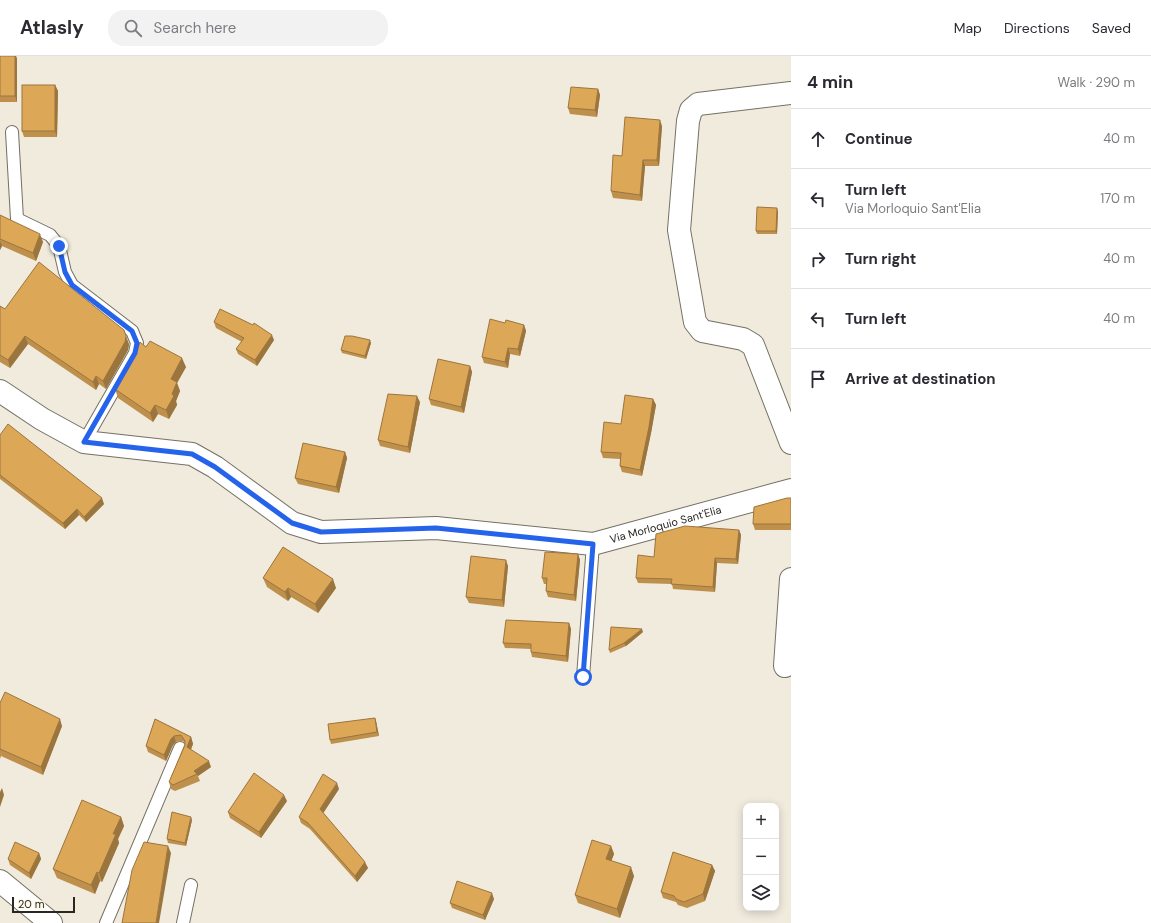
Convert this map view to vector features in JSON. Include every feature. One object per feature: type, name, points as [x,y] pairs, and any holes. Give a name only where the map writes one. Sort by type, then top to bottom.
[{"type":"street","points":[[791,93],[698,104],[691,110],[688,121],[679,230],[695,322],[702,331],[743,338],[753,345],[791,443]]},
{"type":"street","name":"Via Morloquio Sant'Elia","points":[[0,391],[42,419],[84,442],[192,454],[215,467],[292,523],[321,532],[436,528],[593,544],[791,490]]},
{"type":"street","points":[[785,666],[791,579]]},
{"type":"street","points":[[0,881],[51,923]]},
{"type":"lane","points":[[12,132],[17,219],[50,235],[59,246],[65,272],[72,285],[132,331],[137,343],[135,353],[84,442]]},
{"type":"lane","points":[[583,677],[593,544]]},
{"type":"lane","points":[[106,923],[180,748]]},
{"type":"lane","points":[[183,923],[191,885]]},
{"type":"building","points":[[0,56],[15,56],[15,96],[0,96]]},
{"type":"building","points":[[22,85],[55,85],[55,131],[22,131]]},
{"type":"building","points":[[571,87],[598,89],[595,110],[568,108]]},
{"type":"building","points":[[625,117],[660,120],[657,160],[643,160],[640,195],[611,191],[613,155],[622,156]]},
{"type":"building","points":[[757,207],[777,208],[776,231],[756,231]]},
{"type":"building","points":[[0,215],[40,234],[33,253],[0,239]]},
{"type":"building","points":[[39,262],[124,330],[126,336],[125,342],[103,381],[96,376],[93,382],[25,336],[8,360],[0,355],[0,306],[5,309]]},
{"type":"building","points":[[220,309],[253,325],[254,323],[272,335],[255,360],[236,349],[244,338],[214,322]]},
{"type":"building","points":[[490,319],[505,323],[506,320],[524,325],[518,349],[508,348],[505,362],[482,357]]},
{"type":"building","points":[[345,336],[370,340],[365,356],[341,350]]},
{"type":"building","points":[[150,341],[182,358],[171,379],[177,382],[172,394],[174,396],[166,410],[155,405],[150,413],[115,389],[140,342],[146,347]]},
{"type":"building","points":[[438,359],[470,366],[461,407],[429,399]]},
{"type":"building","points":[[388,394],[417,396],[408,447],[378,440]]},
{"type":"building","points":[[625,395],[653,399],[640,470],[620,466],[621,453],[601,452],[604,422],[621,424]]},
{"type":"building","points":[[8,424],[102,498],[84,517],[77,509],[63,523],[0,475],[0,435]]},
{"type":"building","points":[[303,443],[345,452],[336,487],[295,478]]},
{"type":"building","points":[[791,498],[791,524],[753,524],[754,507]]},
{"type":"building","points":[[685,526],[739,530],[736,559],[715,558],[713,587],[671,584],[672,579],[636,578],[638,555],[654,557],[656,534]]},
{"type":"building","points":[[283,547],[333,579],[315,604],[288,588],[285,592],[263,578]]},
{"type":"building","points":[[545,552],[578,554],[574,595],[546,591],[547,578],[542,578]]},
{"type":"building","points":[[471,556],[506,560],[502,600],[466,597]]},
{"type":"building","points":[[506,620],[569,623],[566,656],[531,652],[531,644],[503,643]]},
{"type":"building","points":[[611,627],[642,629],[624,643],[609,650]]},
{"type":"building","points":[[5,692],[60,719],[41,767],[0,749],[0,703]]},
{"type":"building","points":[[375,718],[377,732],[330,740],[328,724]]},
{"type":"building","points":[[155,719],[191,737],[187,747],[209,761],[194,771],[197,774],[173,785],[169,782],[185,745],[185,741],[181,735],[174,736],[171,739],[164,755],[146,746]]},
{"type":"building","points":[[254,773],[284,795],[259,832],[228,812]]},
{"type":"building","points":[[323,774],[337,783],[320,809],[365,862],[355,876],[308,823],[299,817]]},
{"type":"building","points":[[82,800],[121,817],[113,834],[116,834],[99,873],[97,872],[91,885],[53,869]]},
{"type":"building","points":[[172,812],[191,817],[185,843],[167,839]]},
{"type":"building","points":[[592,840],[611,846],[606,859],[631,867],[617,909],[575,895]]},
{"type":"building","points":[[15,842],[39,853],[29,873],[8,859]]},
{"type":"building","points":[[144,842],[168,846],[156,923],[122,923],[132,870]]},
{"type":"building","points":[[673,852],[712,865],[703,894],[684,902],[676,899],[674,896],[661,892]]},
{"type":"building","points":[[457,881],[492,893],[483,915],[450,903]]},
{"type":"route","points":[[59,246],[65,272],[72,285],[132,331],[137,343],[135,353],[84,442],[192,454],[215,467],[292,523],[321,532],[436,528],[593,544],[583,677]]}]
